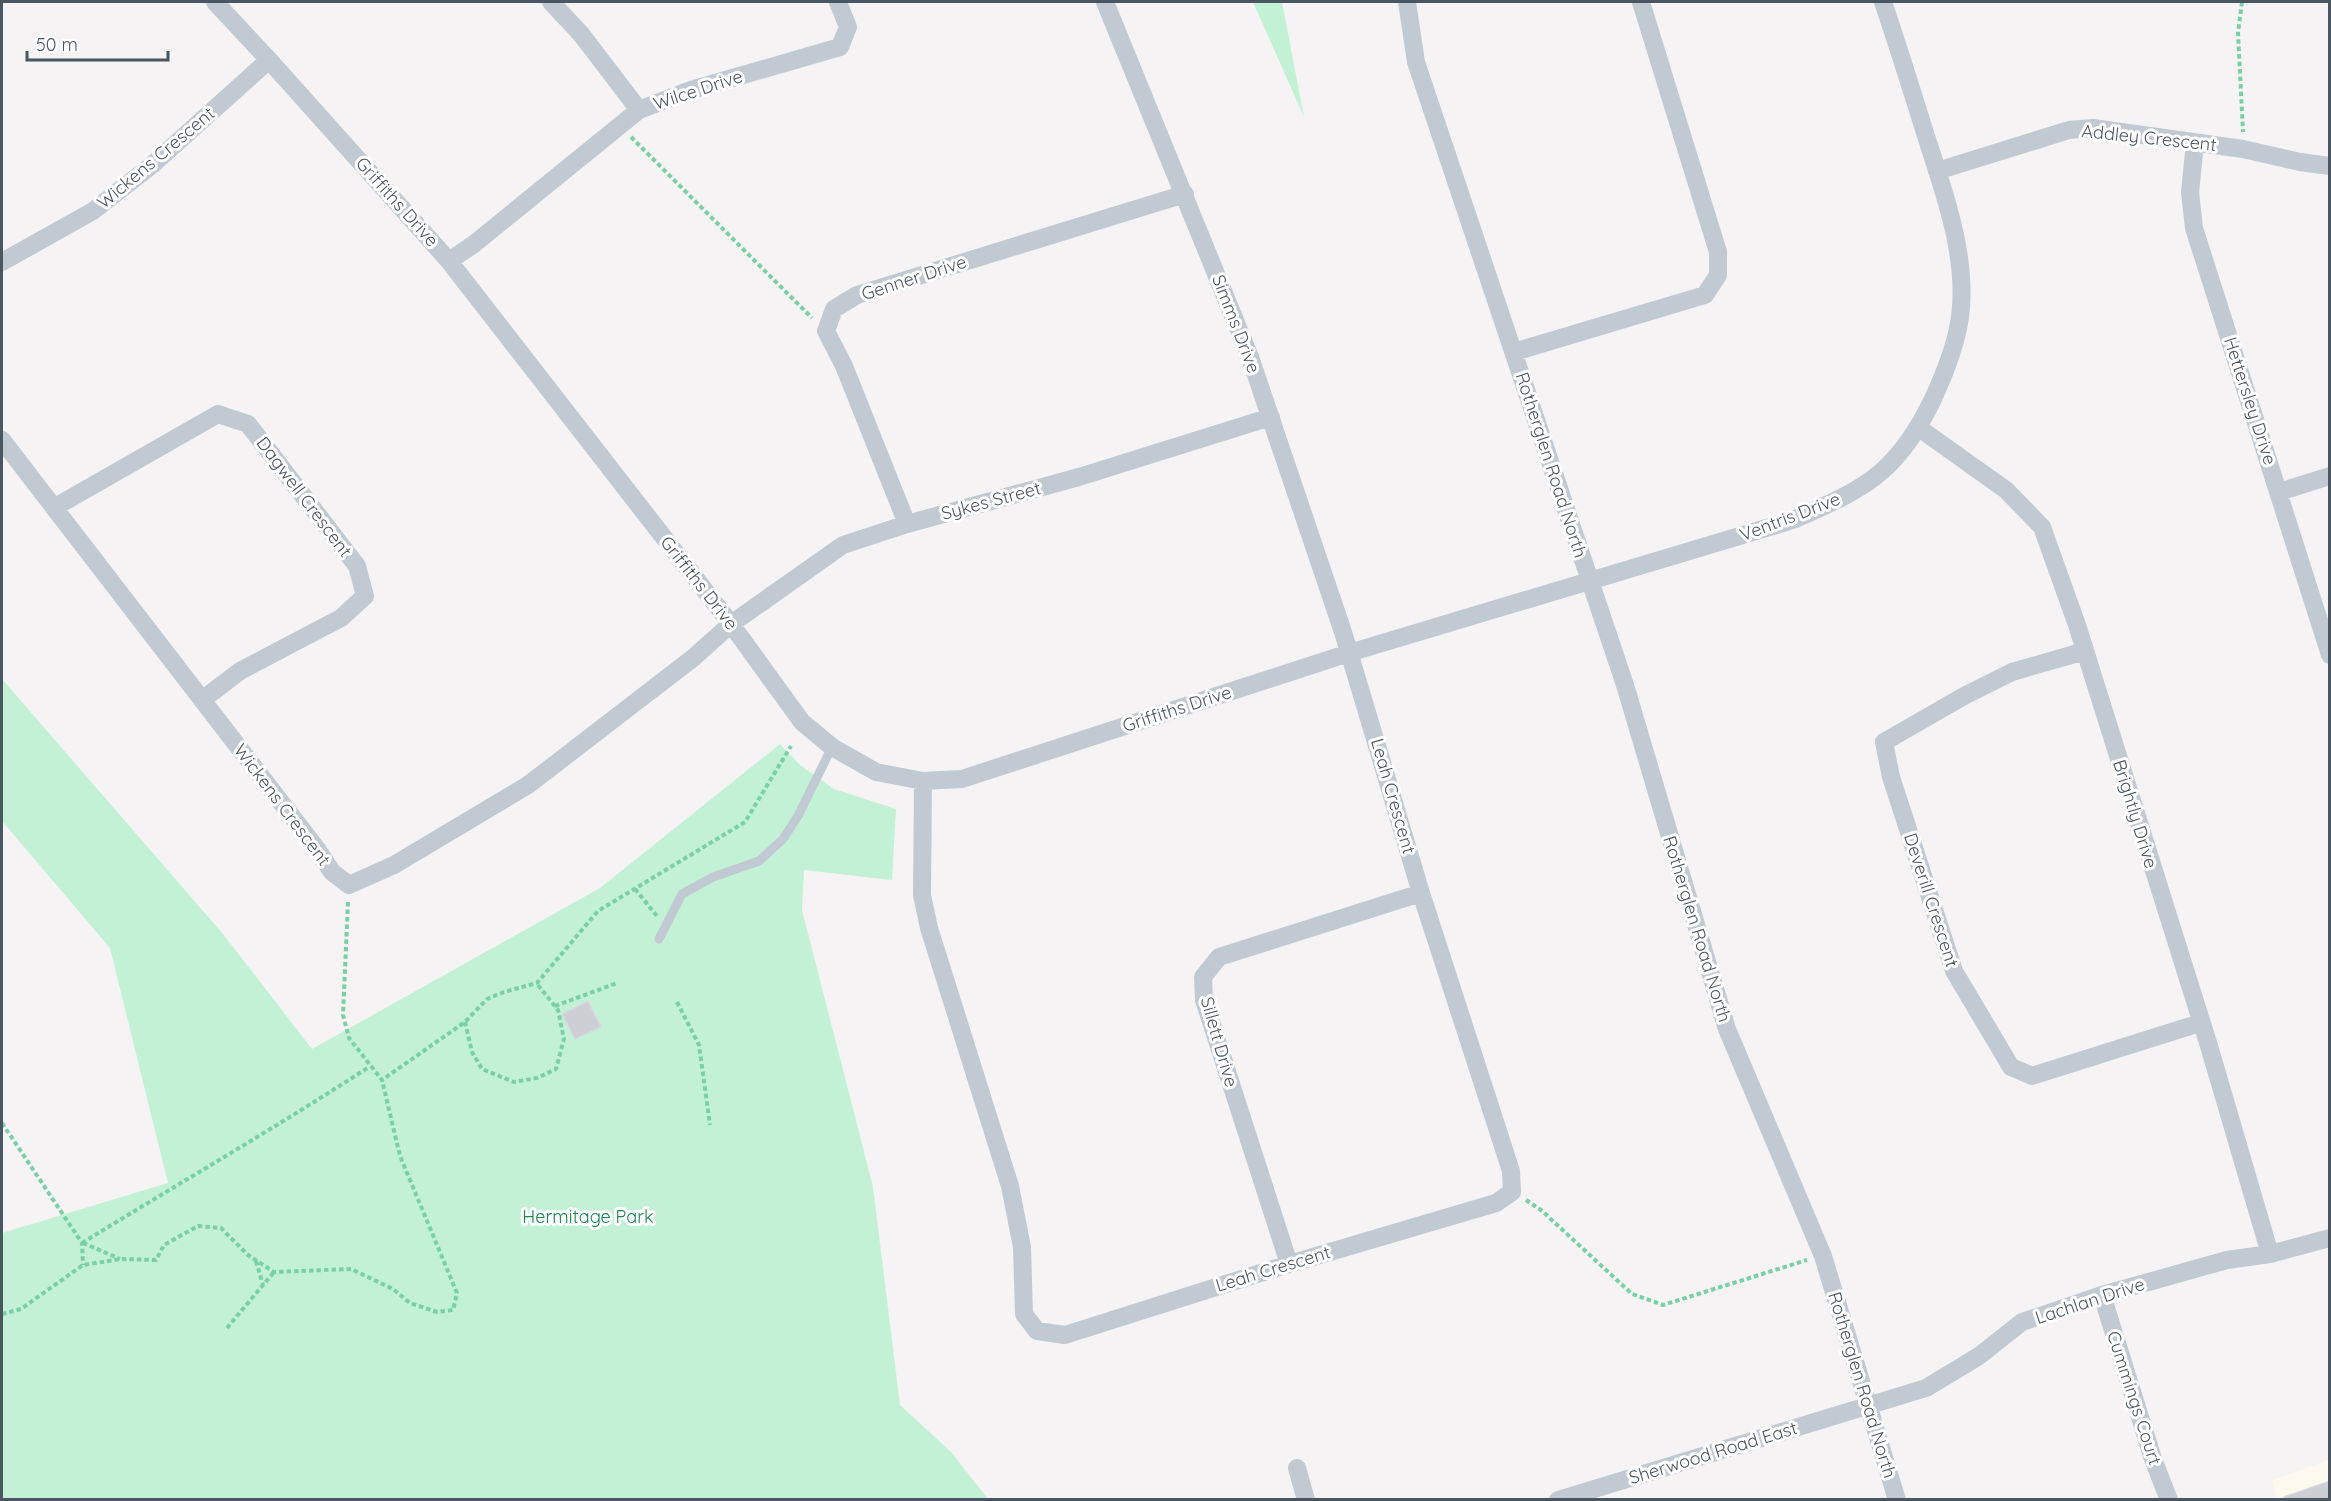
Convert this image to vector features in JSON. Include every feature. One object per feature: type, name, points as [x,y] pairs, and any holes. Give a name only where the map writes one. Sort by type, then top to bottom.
[{"type":"street","name":"Griffiths Drive","points":[[214,2],[449,261],[731,624],[802,722],[832,747],[876,772],[923,781],[962,778],[1349,653]]},
{"type":"street","points":[[551,2],[580,34],[639,110]]},
{"type":"street","name":"Wilce Drive","points":[[449,261],[474,244],[639,110],[691,90],[840,47],[848,27],[838,2]]},
{"type":"street","name":"Simms Drive","points":[[1105,2],[1250,357],[1349,653]]},
{"type":"street","name":"Rotherglen Road North","points":[[1407,2],[1416,62],[1625,685],[1727,1029],[1823,1256],[1897,1500]]},
{"type":"street","name":"Rotherglen Road North","points":[[1514,352],[1705,295],[1718,275],[1718,252],[1641,2]]},
{"type":"street","name":"Ventris Drive","points":[[1349,653],[1793,519],[1843,498],[1881,472],[1919,428],[1952,352],[1960,316],[1960,267],[1937,171],[1884,2]]},
{"type":"street","name":"Wickens Crescent","points":[[2,262],[93,211],[153,165],[269,60]]},
{"type":"street","name":"Addley Crescent","points":[[1937,171],[2069,130],[2093,128],[2243,149],[2300,162],[2330,166]]},
{"type":"street","name":"Hettersley Drive","points":[[2195,143],[2190,192],[2194,228],[2330,655]]},
{"type":"street","name":"Genner Drive","points":[[826,331],[834,309],[857,295],[1185,194]]},
{"type":"street","points":[[826,331],[844,366],[907,524]]},
{"type":"street","name":"Dagwell Crescent","points":[[55,507],[218,414],[248,424],[357,566],[365,596],[342,618],[240,671],[202,700]]},
{"type":"street","name":"Sykes Street","points":[[731,624],[843,545],[907,524],[1079,477],[1271,417]]},
{"type":"street","name":"Brightly Drive","points":[[1919,428],[2006,490],[2042,527],[2085,651],[2270,1254]]},
{"type":"street","name":"Wickens Crescent","points":[[2,440],[317,849],[332,872],[349,885]]},
{"type":"street","points":[[2279,492],[2330,476]]},
{"type":"street","points":[[349,885],[394,865],[528,785],[693,658],[731,624]]},
{"type":"street","name":"Deverill Crescent","points":[[2085,651],[2012,672],[1964,696],[1884,742],[1891,777],[1954,971],[2011,1067],[2032,1076],[2200,1023]]},
{"type":"street","name":"Leah Crescent","points":[[923,781],[922,895],[929,928],[1010,1186],[1022,1246],[1024,1314],[1037,1331],[1065,1335],[1289,1264],[1496,1203],[1512,1192],[1511,1171],[1421,893],[1349,653]]},
{"type":"street","name":"Sillett Drive","points":[[1289,1264],[1204,1000],[1203,977],[1219,957],[1421,893]]},
{"type":"street","name":"Lachlan Drive","points":[[1868,1406],[1926,1388],[1979,1356],[2022,1322],[2102,1295],[2227,1260],[2270,1254],[2330,1238]]},
{"type":"street","name":"Cummings Court","points":[[2102,1295],[2153,1459],[2169,1500]]},
{"type":"street","name":"Sherwood Road East","points":[[1558,1500],[1868,1406]]},
{"type":"street","points":[[1296,1468],[1306,1500]]},
{"type":"lane","points":[[659,939],[682,894],[713,877],[759,861],[783,839],[798,816],[832,747]]},
{"type":"path","points":[[2242,2],[2238,33],[2243,149]]},
{"type":"path","points":[[621,126],[826,331]]},
{"type":"path","points":[[381,1080],[465,1022],[487,999],[537,983],[598,911],[745,822],[791,746]]},
{"type":"path","points":[[2,1314],[21,1309],[83,1265],[121,1259],[156,1260],[164,1245],[198,1226],[221,1228],[248,1255],[274,1272],[351,1269],[393,1289],[410,1303],[437,1312],[453,1310],[457,1293],[400,1156],[381,1080],[349,1038],[343,1015],[349,885]]},
{"type":"path","points":[[635,889],[666,925]]},
{"type":"path","points":[[555,1006],[617,982]]},
{"type":"path","points":[[465,1022],[472,1052],[482,1069],[514,1082],[537,1078],[555,1069],[564,1039],[558,1010],[537,983]]},
{"type":"path","points":[[677,1002],[699,1045],[710,1125]]},
{"type":"path","points":[[82,1243],[210,1164],[292,1117],[369,1067]]},
{"type":"path","points":[[2,1123],[82,1243],[83,1265]]},
{"type":"path","points":[[1512,1192],[1541,1210],[1632,1294],[1663,1305],[1823,1256]]},
{"type":"path","points":[[82,1243],[121,1259]]},
{"type":"path","points":[[255,1260],[263,1286]]},
{"type":"path","points":[[227,1328],[274,1272]]},
{"type":"shaded area","points":[[2329,1460],[2329,1499],[2276,1499],[2272,1480]]},
{"type":"green space","points":[[1253,2],[1282,2],[1304,117]]},
{"type":"green space","name":"Hermitage Park","points":[[2,679],[223,934],[312,1049],[600,888],[780,744],[800,765],[834,789],[896,809],[892,880],[804,870],[802,910],[873,1187],[900,1405],[951,1452],[988,1499],[2,1499],[2,1233],[168,1183],[110,948],[2,821]]},
{"type":"building","points":[[588,1001],[601,1027],[575,1039],[562,1014]]},
{"type":"building","points":[[2330,1481],[2330,1500],[2284,1500],[2284,1497]]}]
